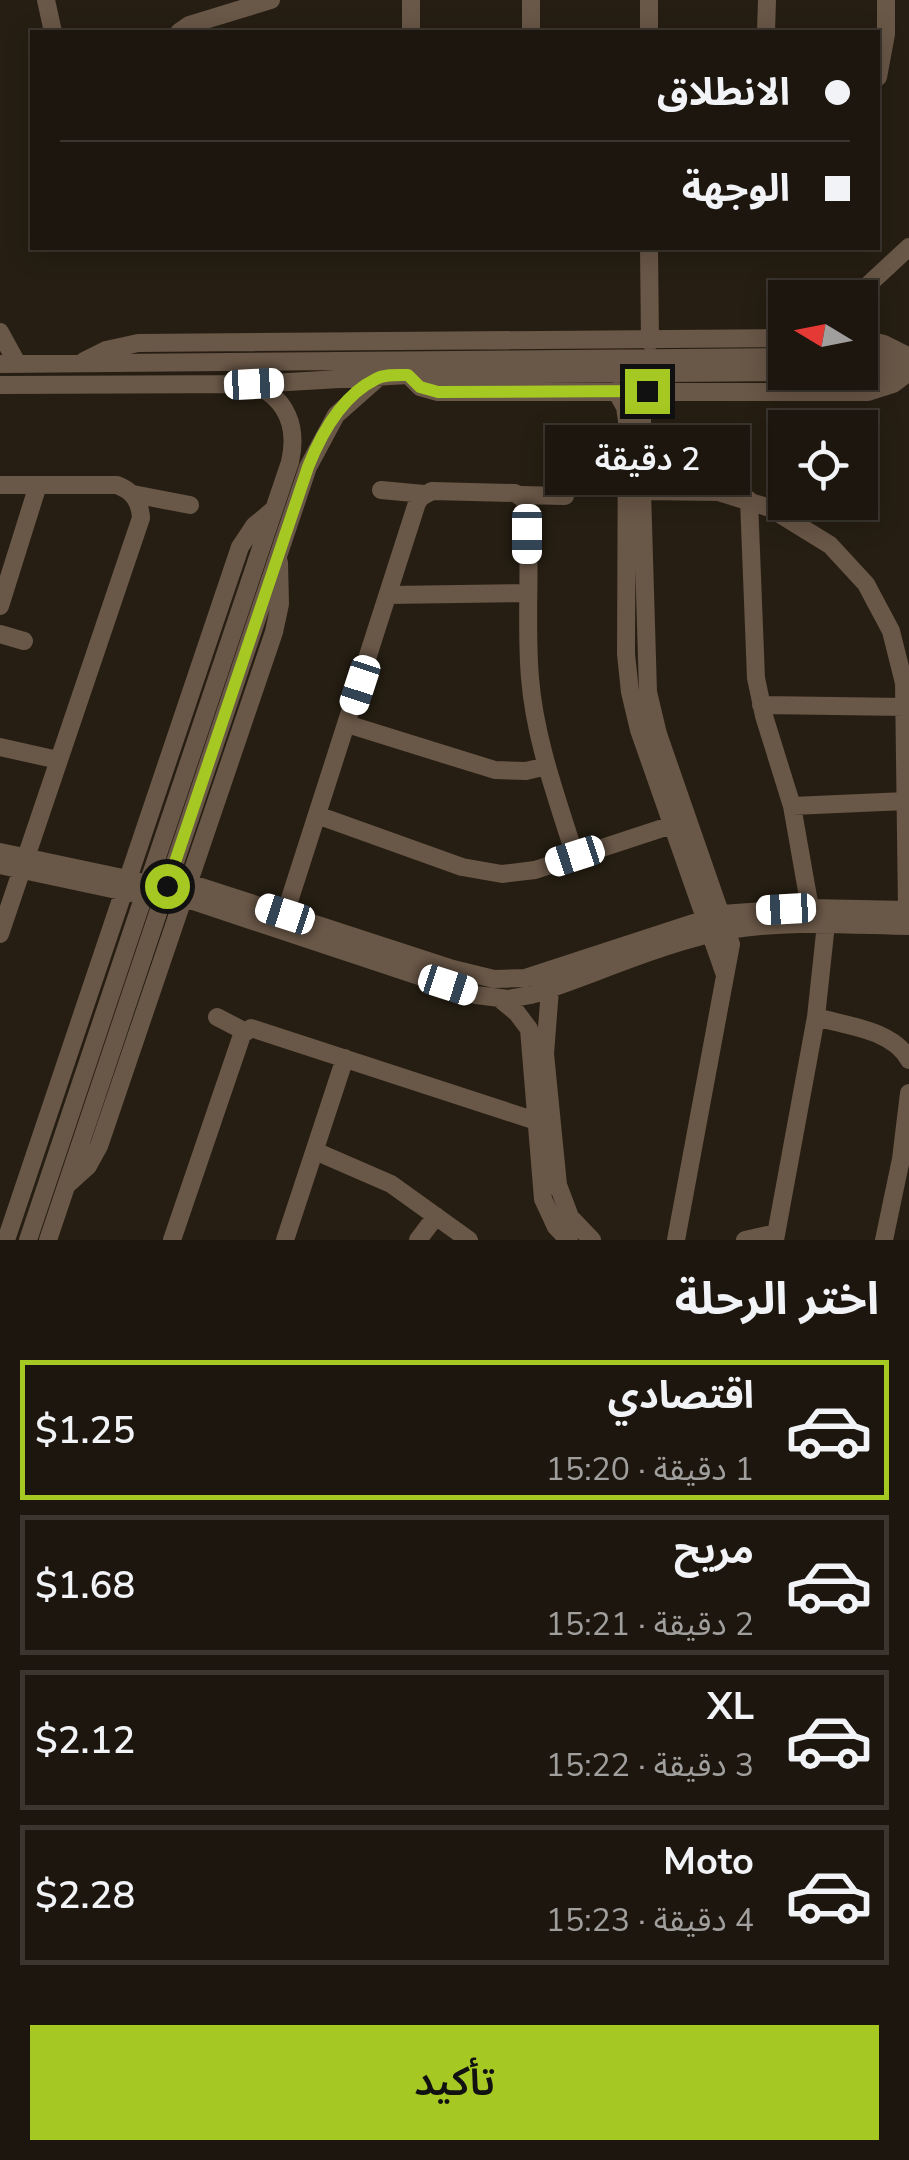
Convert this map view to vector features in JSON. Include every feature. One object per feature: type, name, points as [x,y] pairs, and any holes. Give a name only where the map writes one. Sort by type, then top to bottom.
[{"type":"street","points":[[46,0],[53,30]]},
{"type":"street","points":[[181,30],[271,0]]},
{"type":"street","points":[[411,0],[411,30]]},
{"type":"street","points":[[531,0],[531,30]]},
{"type":"street","points":[[649,0],[649,30]]},
{"type":"street","points":[[766,30],[767,0]]},
{"type":"street","points":[[880,66],[886,34],[886,0]]},
{"type":"street","points":[[873,280],[909,247]]},
{"type":"street","points":[[650,250],[650,342]]},
{"type":"street","points":[[0,332],[9,364],[768,357]]},
{"type":"street","points":[[80,364],[106,350],[138,343],[768,339]]},
{"type":"street","points":[[878,342],[909,363]]},
{"type":"street","points":[[878,359],[909,363]]},
{"type":"street","points":[[878,367],[909,363]]},
{"type":"street","points":[[408,375],[420,387],[438,392],[868,392],[893,384],[909,363]]},
{"type":"street","points":[[0,385],[254,384],[408,375],[768,372]]},
{"type":"street","points":[[48,1240],[308,467],[324,432],[348,401],[379,377]]},
{"type":"street","points":[[6,1240],[290,462],[294,436],[287,412],[280,402],[254,384]]},
{"type":"street","points":[[647,391],[642,419],[642,491],[645,662],[650,706],[717,924],[726,980],[676,1240]]},
{"type":"street","points":[[616,392],[628,421],[626,654],[630,692],[639,730],[717,924]]},
{"type":"street","points":[[0,485],[117,485],[132,494],[190,505]]},
{"type":"street","points":[[0,606],[38,485]]},
{"type":"street","points":[[380,490],[565,496]]},
{"type":"street","points":[[642,491],[718,492],[790,517],[820,537],[866,584],[895,643],[905,707],[908,915]]},
{"type":"street","points":[[0,934],[141,518],[132,494]]},
{"type":"street","points":[[285,914],[416,507],[424,494]]},
{"type":"street","points":[[522,496],[526,505],[534,711],[575,856]]},
{"type":"street","points":[[749,500],[752,640],[761,705],[792,806],[810,908]]},
{"type":"street","points":[[67,1184],[88,1166],[99,1146],[278,618],[279,551]]},
{"type":"street","points":[[389,595],[527,594]]},
{"type":"street","points":[[0,634],[24,641]]},
{"type":"street","points":[[761,705],[905,707]]},
{"type":"street","points":[[347,724],[495,770],[526,771],[547,766]]},
{"type":"street","points":[[0,748],[58,760]]},
{"type":"street","points":[[792,806],[906,801]]},
{"type":"street","points":[[317,815],[474,870],[511,874],[675,824]]},
{"type":"street","points":[[0,852],[24,863],[136,888]]},
{"type":"street","points":[[0,864],[24,863]]},
{"type":"street","points":[[28,1240],[136,888]]},
{"type":"street","points":[[186,890],[285,914],[467,973],[508,980],[542,974],[717,924],[810,908],[908,915]]},
{"type":"street","points":[[186,890],[476,994],[498,998],[520,998],[550,988],[717,924],[826,924],[908,915]]},
{"type":"street","points":[[745,1240],[776,1237],[816,1017],[826,924]]},
{"type":"street","points":[[550,988],[544,1037],[558,1185],[570,1217],[592,1240]]},
{"type":"street","points":[[498,998],[518,1013],[528,1029],[543,1199],[561,1237]]},
{"type":"street","points":[[217,1017],[244,1031],[259,1028],[536,1121]]},
{"type":"street","points":[[816,1017],[883,1036],[897,1043],[909,1060]]},
{"type":"street","points":[[172,1240],[244,1031]]},
{"type":"street","points":[[883,1036],[909,1036]]},
{"type":"street","points":[[285,1240],[345,1058]]},
{"type":"street","points":[[884,1240],[901,1159],[909,1093]]},
{"type":"street","points":[[315,1150],[391,1184],[469,1240]]},
{"type":"street","points":[[418,1240],[436,1216]]},
{"type":"route","points":[[167,886],[308,467],[324,432],[348,401],[379,377],[408,375],[420,387],[438,392],[647,391]]}]
